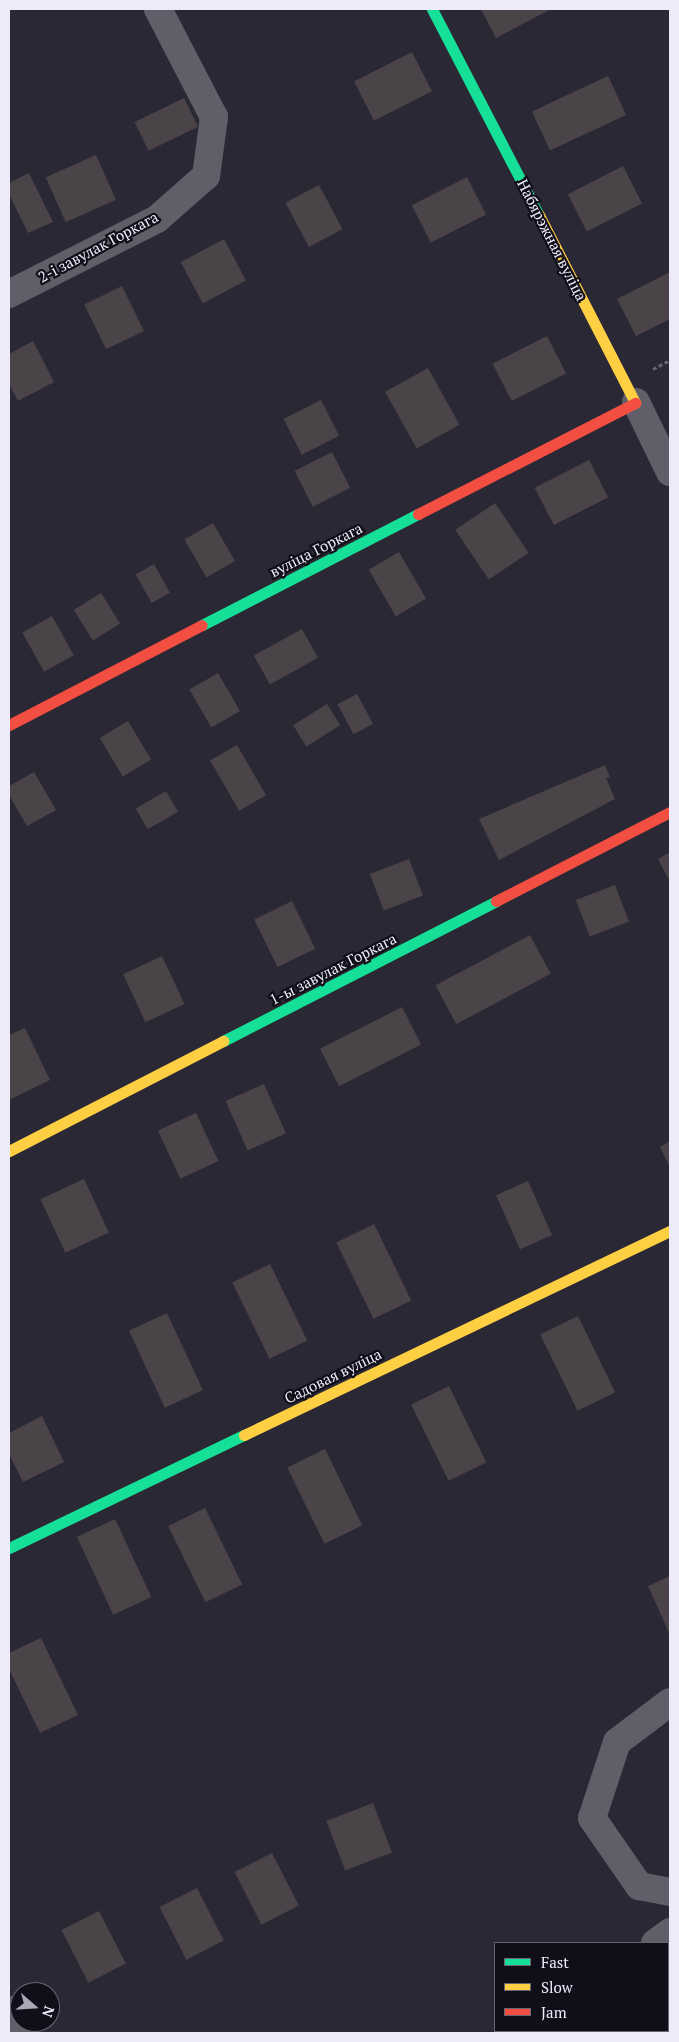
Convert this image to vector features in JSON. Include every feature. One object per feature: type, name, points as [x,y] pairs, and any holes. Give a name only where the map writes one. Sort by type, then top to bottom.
[{"type":"street","name":"2-і завулак Горкага","points":[[9,294],[156,219],[206,176],[214,117],[158,9]]},
{"type":"street","name":"Набярэжная вуліца","points":[[432,9],[636,402],[670,472]]},
{"type":"street","name":"вуліца Горкага","points":[[9,725],[636,402]]},
{"type":"street","name":"1-ы завулак Горкага","points":[[9,1151],[670,812]]},
{"type":"street","name":"Садовая вуліца","points":[[9,1548],[670,1231]]},
{"type":"street","points":[[670,1702],[617,1742],[592,1818],[639,1886],[670,1892]]},
{"type":"street","points":[[656,1942],[670,1932]]},
{"type":"street","points":[[9,2010],[25,2033]]},
{"type":"building","points":[[481,9],[551,9],[496,38]]},
{"type":"building","points":[[412,52],[432,91],[374,121],[354,82]]},
{"type":"building","points":[[608,76],[626,115],[550,150],[532,111]]},
{"type":"building","points":[[184,98],[198,127],[149,151],[135,122]]},
{"type":"building","points":[[96,155],[116,200],[66,222],[46,177]]},
{"type":"building","points":[[623,166],[642,203],[587,232],[568,194]]},
{"type":"building","points":[[29,173],[53,222],[28,233],[9,194],[9,183]]},
{"type":"building","points":[[467,177],[486,214],[431,243],[412,205]]},
{"type":"building","points":[[319,185],[342,229],[309,247],[285,203]]},
{"type":"building","points":[[224,239],[246,280],[203,304],[181,262]]},
{"type":"building","points":[[670,272],[670,319],[636,336],[617,299]]},
{"type":"building","points":[[122,286],[144,331],[106,349],[84,304]]},
{"type":"building","points":[[547,336],[566,373],[512,401],[493,364]]},
{"type":"building","points":[[33,341],[54,382],[18,401],[9,384],[9,354]]},
{"type":"building","points":[[428,368],[460,425],[417,449],[385,392]]},
{"type":"building","points":[[321,400],[339,436],[302,455],[284,419]]},
{"type":"building","points":[[332,452],[350,488],[313,507],[295,471]]},
{"type":"building","points":[[589,460],[608,497],[554,525],[535,488]]},
{"type":"building","points":[[495,503],[529,553],[489,580],[455,530]]},
{"type":"building","points":[[213,523],[235,561],[206,578],[184,540]]},
{"type":"building","points":[[399,552],[426,599],[396,616],[369,570]]},
{"type":"building","points":[[154,564],[170,593],[152,603],[136,574]]},
{"type":"building","points":[[101,593],[120,624],[93,640],[74,610]]},
{"type":"building","points":[[52,616],[74,655],[44,672],[22,632]]},
{"type":"building","points":[[302,629],[318,658],[270,685],[254,656]]},
{"type":"building","points":[[218,673],[240,711],[211,728],[189,690]]},
{"type":"building","points":[[357,694],[373,724],[354,734],[338,704]]},
{"type":"building","points":[[327,704],[340,725],[306,746],[293,725]]},
{"type":"building","points":[[128,721],[151,760],[123,777],[100,738]]},
{"type":"building","points":[[237,745],[266,795],[239,811],[210,760]]},
{"type":"building","points":[[605,765],[610,777],[606,778],[615,799],[499,860],[479,819]]},
{"type":"building","points":[[34,772],[56,810],[27,826],[9,795],[9,786]]},
{"type":"building","points":[[166,791],[178,812],[148,829],[136,808]]},
{"type":"building","points":[[670,852],[670,882],[658,859]]},
{"type":"building","points":[[409,859],[423,895],[384,910],[370,874]]},
{"type":"building","points":[[615,885],[629,921],[590,936],[576,900]]},
{"type":"building","points":[[292,901],[315,949],[277,967],[254,919]]},
{"type":"building","points":[[530,935],[551,974],[456,1024],[436,985]]},
{"type":"building","points":[[162,956],[184,1004],[145,1022],[123,974]]},
{"type":"building","points":[[402,1007],[421,1044],[339,1086],[320,1049]]},
{"type":"building","points":[[25,1028],[50,1080],[9,1100],[9,1035]]},
{"type":"building","points":[[264,1084],[286,1133],[248,1150],[226,1101]]},
{"type":"building","points":[[196,1113],[218,1161],[180,1179],[158,1131]]},
{"type":"building","points":[[670,1141],[670,1167],[660,1147]]},
{"type":"building","points":[[84,1179],[109,1232],[65,1253],[40,1199]]},
{"type":"building","points":[[528,1181],[552,1235],[520,1249],[496,1195]]},
{"type":"building","points":[[374,1224],[411,1300],[374,1319],[336,1242]]},
{"type":"building","points":[[270,1264],[307,1340],[270,1359],[232,1282]]},
{"type":"building","points":[[167,1313],[203,1390],[165,1408],[129,1331]]},
{"type":"building","points":[[578,1316],[615,1392],[578,1411],[540,1334]]},
{"type":"building","points":[[449,1386],[486,1462],[449,1481],[411,1404]]},
{"type":"building","points":[[42,1416],[64,1462],[23,1482],[9,1454],[9,1433]]},
{"type":"building","points":[[325,1449],[362,1525],[325,1544],[287,1467]]},
{"type":"building","points":[[205,1508],[242,1584],[205,1602],[168,1526]]},
{"type":"building","points":[[115,1519],[151,1597],[113,1615],[77,1537]]},
{"type":"building","points":[[670,1576],[670,1635],[648,1586]]},
{"type":"building","points":[[41,1638],[78,1715],[40,1733],[9,1669],[9,1653]]},
{"type":"building","points":[[373,1803],[392,1852],[345,1870],[326,1821]]},
{"type":"building","points":[[272,1853],[299,1906],[261,1925],[235,1872]]},
{"type":"building","points":[[197,1888],[224,1941],[186,1960],[160,1907]]},
{"type":"building","points":[[99,1911],[126,1964],[88,1983],[62,1930]]},
{"type":"traffic: fast","points":[[432,9],[539,215]]},
{"type":"traffic: fast","points":[[202,625],[418,514]]},
{"type":"traffic: fast","points":[[223,1041],[496,901]]},
{"type":"traffic: fast","points":[[9,1548],[244,1435]]},
{"type":"traffic: slow","points":[[539,215],[635,403]]},
{"type":"traffic: slow","points":[[9,1151],[223,1041]]},
{"type":"traffic: slow","points":[[244,1435],[670,1231]]},
{"type":"traffic: jam","points":[[418,514],[635,403]]},
{"type":"traffic: jam","points":[[9,725],[202,625]]},
{"type":"traffic: jam","points":[[496,901],[670,812]]}]
